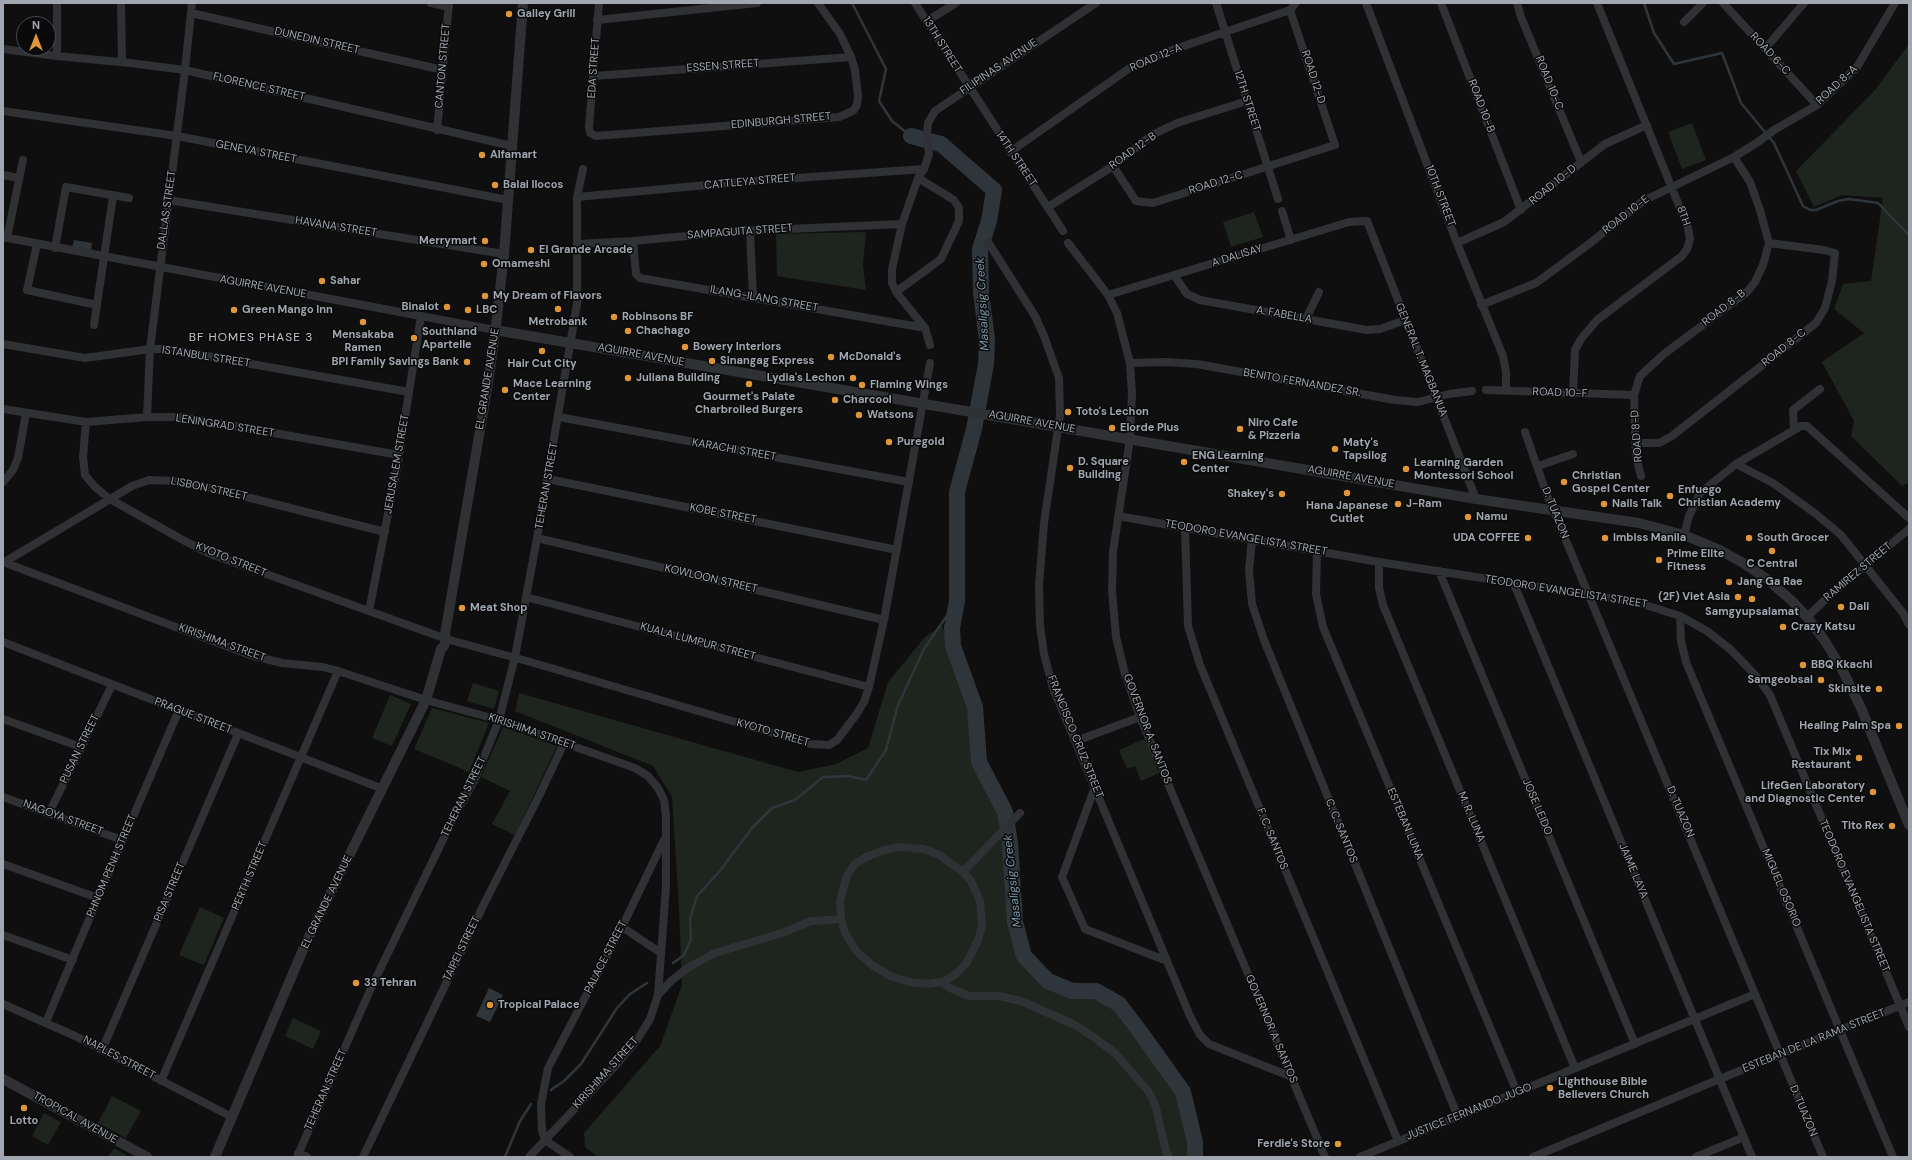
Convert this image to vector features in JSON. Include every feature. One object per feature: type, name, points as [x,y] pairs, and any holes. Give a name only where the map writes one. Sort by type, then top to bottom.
[{"type":"street","points":[[57,3],[57,56]]},
{"type":"street","points":[[121,3],[122,62]]},
{"type":"street","name":"DALLAS STREET","points":[[147,416],[150,349],[192,3]]},
{"type":"street","points":[[431,3],[449,5]]},
{"type":"street","name":"EL GRANDE AVENUE","points":[[215,1157],[305,944],[426,700],[441,649],[444,646],[444,637],[495,330],[504,254],[523,3]]},
{"type":"street","name":"EDA STREET","points":[[590,133],[599,3]]},
{"type":"street","points":[[597,20],[752,3]]},
{"type":"street","name":"EDINBURGH STREET","points":[[590,133],[596,136],[839,116],[853,110],[857,105],[857,87],[852,57],[840,34],[818,3]]},
{"type":"street","name":"13TH STREET","points":[[915,3],[969,87]]},
{"type":"street","points":[[927,21],[956,3]]},
{"type":"street","name":"FILIPINAS AVENUE","points":[[924,170],[929,154],[927,134],[928,123],[935,111],[1096,3]]},
{"type":"street","name":"12TH STREET","points":[[1216,3],[1278,199]]},
{"type":"street","name":"10TH STREET","points":[[1366,3],[1457,243],[1503,356],[1506,372],[1506,390]]},
{"type":"street","name":"ROAD 10-B","points":[[1441,3],[1521,210]]},
{"type":"street","name":"ROAD 10-C","points":[[1518,3],[1521,17],[1581,162]]},
{"type":"street","name":"8TH","points":[[1573,393],[1575,350],[1580,339],[1597,320],[1682,256],[1687,249],[1690,239],[1688,228],[1672,187],[1597,3]]},
{"type":"street","points":[[1684,22],[1703,3]]},
{"type":"street","name":"ROAD 6-C","points":[[1722,3],[1817,104]]},
{"type":"street","points":[[1765,49],[1804,3]]},
{"type":"street","name":"ROAD 8-A","points":[[1774,130],[1817,104],[1857,67],[1895,3]]},
{"type":"street","name":"CANTON STREET","points":[[437,130],[449,5]]},
{"type":"street","name":"ROAD 12-A","points":[[1010,152],[1134,65],[1292,7]]},
{"type":"street","name":"ROAD 12-D","points":[[1292,7],[1335,145]]},
{"type":"street","name":"DUNEDIN STREET","points":[[191,13],[443,70]]},
{"type":"street","name":"FLORENCE STREET","points":[[3,49],[185,70],[437,130],[512,146]]},
{"type":"street","name":"ESSEN STREET","points":[[594,76],[852,57]]},
{"type":"street","name":"14TH STREET","points":[[969,87],[1063,231]]},
{"type":"street","name":"ROAD 12-B","points":[[1048,207],[1113,166],[1152,135],[1177,123],[1247,101]]},
{"type":"street","name":"GENEVA STREET","points":[[3,111],[177,136],[508,200]]},
{"type":"street","name":"ROAD 10-D","points":[[1457,243],[1490,229],[1521,210],[1606,144],[1647,125]]},
{"type":"street","name":"ROAD 10-E","points":[[1482,305],[1536,283],[1589,244],[1643,201],[1654,194],[1672,187],[1734,157],[1774,130]]},
{"type":"street","name":"ROAD 12-C","points":[[1113,166],[1136,201],[1153,203],[1335,145]]},
{"type":"street","points":[[1734,157],[1750,182],[1760,210],[1769,243]]},
{"type":"street","points":[[5,238],[23,160]]},
{"type":"street","name":"TEHERAN STREET","points":[[297,1155],[371,988],[453,819],[475,779],[499,720],[515,657],[559,417],[577,294],[577,197],[583,169]]},
{"type":"street","points":[[924,170],[918,178],[902,224],[892,269],[892,283],[896,292],[925,328],[930,344]]},
{"type":"street","name":"CATTLEYA STREET","points":[[577,197],[756,181],[924,170]]},
{"type":"street","points":[[3,176],[19,178]]},
{"type":"street","points":[[896,292],[941,259],[959,221],[959,208],[954,200],[918,178]]},
{"type":"street","points":[[55,248],[66,187],[129,198]]},
{"type":"street","points":[[94,325],[113,196]]},
{"type":"street","name":"HAVANA STREET","points":[[168,200],[504,254]]},
{"type":"street","points":[[1282,211],[1291,240]]},
{"type":"street","name":"A DALISAY","points":[[1108,295],[1349,222],[1367,222]]},
{"type":"street","name":"GENERAL T. MAGBANUA","points":[[1367,222],[1476,499]]},
{"type":"street","name":"SAMPAGUITA STREET","points":[[578,244],[750,231],[902,224]]},
{"type":"street","points":[[750,231],[753,297]]},
{"type":"street","name":"AGUIRRE AVENUE","points":[[5,238],[104,258],[495,330],[1476,499],[1639,523],[1684,535],[1720,550],[1743,563],[1767,579],[1792,601],[1807,617],[1825,641],[1843,671],[1909,825]]},
{"type":"street","name":"ILANG-ILANG STREET","points":[[633,241],[636,274],[640,278],[925,328]]},
{"type":"street","name":"FRANCISCO CRUZ STREET","points":[[988,242],[1035,316],[1059,378],[1061,404],[1059,427],[1040,564],[1040,626],[1044,654],[1051,683],[1167,961],[1200,1035],[1209,1044],[1292,1077]]},
{"type":"street","name":"GOVERNOR A. SANTOS","points":[[1068,243],[1108,295],[1117,314],[1130,363],[1132,393],[1130,439],[1113,552],[1113,615],[1125,674],[1140,717],[1325,1157]]},
{"type":"street","name":"ROAD 8-B","points":[[1634,395],[1640,376],[1646,370],[1747,292],[1755,282],[1763,265],[1769,243]]},
{"type":"street","name":"ROAD 8-C","points":[[1635,443],[1659,443],[1672,436],[1816,323],[1825,308],[1832,281],[1836,253],[1769,243]]},
{"type":"street","points":[[36,244],[27,290],[97,305]]},
{"type":"street","name":"A. FABELLA","points":[[1174,275],[1187,294],[1200,300],[1367,330],[1380,329],[1405,320]]},
{"type":"street","points":[[1306,319],[1319,292]]},
{"type":"street","name":"JERUSALEM STREET","points":[[369,611],[399,456],[422,316]]},
{"type":"street","name":"ISTANBUL STREET","points":[[3,344],[85,358],[150,349],[187,352],[409,392]]},
{"type":"street","name":"BENITO FERNANDEZ SR.","points":[[1130,363],[1166,362],[1197,364],[1395,400],[1418,402],[1436,397],[1472,391]]},
{"type":"street","name":"KYOTO STREET","points":[[86,422],[83,457],[86,475],[95,487],[110,499],[181,540],[208,553],[444,637],[820,746],[829,745],[845,732],[864,702],[869,687],[884,620],[930,363]]},
{"type":"street","points":[[1798,428],[1793,410],[1820,389]]},
{"type":"street","name":"ROAD 10-F","points":[[1486,390],[1634,395]]},
{"type":"street","name":"ROAD 8-D","points":[[1634,395],[1636,457],[1641,476]]},
{"type":"street","name":"LENINGRAD STREET","points":[[3,409],[86,422],[147,416],[171,416],[203,420],[399,456]]},
{"type":"street","points":[[3,482],[13,470],[18,458],[26,413]]},
{"type":"street","name":"KARACHI STREET","points":[[559,417],[909,482]]},
{"type":"street","points":[[1684,535],[1689,516],[1700,493],[1736,464],[1798,428],[1807,426],[1909,518]]},
{"type":"street","name":"D. TUAZON","points":[[1525,432],[1554,511],[1823,1157]]},
{"type":"street","points":[[1538,466],[1573,454]]},
{"type":"street","points":[[1736,464],[1773,483],[1816,514],[1841,536],[1866,565],[1903,613],[1909,625]]},
{"type":"street","name":"KOBE STREET","points":[[548,478],[897,550]]},
{"type":"street","name":"LISBON STREET","points":[[3,562],[139,482],[162,479],[174,480],[215,489],[385,532]]},
{"type":"street","name":"TEODORO EVANGELISTA STREET","points":[[1118,516],[1379,562],[1636,602],[1680,616],[1707,631],[1731,650],[1756,677],[1770,696],[1909,1027]]},
{"type":"street","name":"F. C. SANTOS","points":[[1185,528],[1188,626],[1200,665],[1398,1142]]},
{"type":"street","name":"RAMIREZ STREET","points":[[1807,617],[1829,596],[1909,528]]},
{"type":"street","name":"KOWLOON STREET","points":[[537,538],[884,620]]},
{"type":"street","name":"C. C. SANTOS","points":[[1252,539],[1249,570],[1252,604],[1264,640],[1458,1117]]},
{"type":"street","name":"ESTEBAN LUNA","points":[[1317,551],[1316,594],[1324,627],[1517,1092]]},
{"type":"street","name":"KIRISHIMA STREET","points":[[3,562],[250,655],[282,663],[323,667],[338,671],[426,700],[499,720],[635,768],[648,776],[658,788],[664,800],[666,838],[666,886],[658,995],[650,1018],[637,1040],[617,1064],[529,1157]]},
{"type":"street","name":"M. R. LUNA","points":[[1379,562],[1379,588],[1383,605],[1575,1068]]},
{"type":"street","name":"JOSE LEIDO","points":[[1439,571],[1635,1044]]},
{"type":"street","name":"JAIME LAYA","points":[[1514,584],[1752,1157]]},
{"type":"street","name":"KUALA LUMPUR STREET","points":[[526,597],[869,687]]},
{"type":"street","name":"MIGUEL OSORIO","points":[[1680,616],[1681,641],[1686,662],[1893,1157]]},
{"type":"street","name":"PRAGUE STREET","points":[[3,642],[383,789]]},
{"type":"street","name":"PERTH STREET","points":[[161,1080],[338,671]]},
{"type":"street","name":"PUSAN STREET","points":[[49,813],[112,685]]},
{"type":"street","name":"PHNOM PENH STREET","points":[[46,1022],[122,840],[179,710]]},
{"type":"street","points":[[1076,741],[1140,717]]},
{"type":"street","points":[[3,719],[81,747]]},
{"type":"street","name":"PISA STREET","points":[[102,1050],[238,734]]},
{"type":"street","name":"TAIPEI STREET","points":[[363,1157],[484,904],[564,743]]},
{"type":"street","points":[[1095,787],[1062,877],[1085,929],[1167,961]]},
{"type":"street","name":"NAGOYA STREET","points":[[3,797],[122,840]]},
{"type":"street","points":[[963,872],[1020,813]]},
{"type":"street","name":"PALACE STREET","points":[[545,1140],[541,1119],[541,1104],[548,1068],[622,927],[666,838]]},
{"type":"street","points":[[914,847],[940,855],[963,872],[971,881],[980,901],[982,924],[979,938],[966,964],[954,976],[942,982],[926,984],[910,982],[890,976],[872,965],[857,952],[845,933],[841,919],[841,895],[847,874],[855,864],[866,856],[884,850],[914,847]]},
{"type":"street","points":[[3,864],[98,898]]},
{"type":"street","points":[[658,995],[671,981],[689,967],[716,953],[782,933],[811,922],[841,919]]},
{"type":"street","points":[[622,927],[661,953]]},
{"type":"street","points":[[3,935],[72,960]]},
{"type":"street","points":[[942,982],[954,990],[969,996],[1000,996],[1021,1000],[1075,1025],[1116,1054],[1148,1091],[1155,1104],[1166,1151],[1169,1157]]},
{"type":"street","name":"JUSTICE FERNANDO JUGO","points":[[1360,1157],[1755,994]]},
{"type":"street","name":"ESTEBAN DE LA RAMA STREET","points":[[1533,1157],[1909,1002]]},
{"type":"street","name":"NAPLES STREET","points":[[3,1004],[46,1022],[232,1117]]},
{"type":"street","name":"TROPICAL AVENUE","points":[[3,1080],[147,1157]]},
{"type":"street","points":[[1696,1157],[1744,1137]]},
{"type":"street","points":[[545,1140],[570,1157]]},
{"type":"street","points":[[297,1155],[307,1157]]},
{"type":"shaded area","points":[[1909,44],[1909,483],[1902,486],[1851,436],[1854,421],[1822,362],[1864,333],[1834,309],[1843,284],[1871,281],[1883,198],[1842,195],[1814,207],[1796,171],[1875,90]]},
{"type":"shaded area","points":[[1692,123],[1706,160],[1682,169],[1668,132]]},
{"type":"shaded area","points":[[1254,212],[1263,237],[1231,247],[1223,222]]},
{"type":"shaded area","points":[[866,232],[863,265],[866,290],[777,276],[776,234]]},
{"type":"shaded area","points":[[74,240],[92,243],[91,252],[72,248]]},
{"type":"shaded area","points":[[942,625],[969,709],[973,764],[1005,812],[1010,843],[1015,922],[1024,956],[1048,981],[1072,991],[1096,991],[1119,1004],[1183,1092],[1195,1142],[1195,1157],[598,1157],[585,1147],[584,1133],[660,1046],[682,985],[672,797],[653,766],[515,711],[519,693],[798,772],[836,764],[868,748],[888,682],[925,637]]},
{"type":"shaded area","points":[[473,683],[499,691],[494,709],[467,701]]},
{"type":"shaded area","points":[[390,695],[411,704],[392,746],[372,738]]},
{"type":"shaded area","points":[[432,708],[489,723],[469,772],[414,749]]},
{"type":"shaded area","points":[[503,727],[557,746],[515,835],[492,824],[510,791],[481,777]]},
{"type":"shaded area","points":[[1144,739],[1146,744],[1150,743],[1155,755],[1152,756],[1159,773],[1141,781],[1135,766],[1127,769],[1119,750]]},
{"type":"shaded area","points":[[200,907],[224,918],[204,965],[179,955]]},
{"type":"shaded area","name":"Tropical Palace","points":[[489,988],[503,995],[490,1022],[476,1016]]},
{"type":"shaded area","points":[[293,1018],[321,1031],[313,1049],[285,1036]]},
{"type":"shaded area","points":[[112,1096],[141,1111],[126,1138],[98,1123]]},
{"type":"shaded area","points":[[44,1113],[61,1122],[48,1145],[32,1136]]},
{"type":"shaded area","points":[[114,1148],[130,1157],[108,1157]]},
{"type":"waterway","name":"Masaligsig Creek","points":[[852,3],[886,69],[879,101],[892,121],[911,136]]},
{"type":"waterway","points":[[1644,3],[1654,33],[1674,64],[1722,53],[1741,103],[1774,143],[1803,206],[1810,210],[1816,210],[1838,201],[1849,199],[1878,203],[1909,235]]},
{"type":"waterway","name":"Masaligsig Creek","points":[[911,136],[941,144],[994,190],[989,221],[980,249],[981,293],[987,339],[986,364],[974,429],[957,492],[957,601],[952,628],[953,646],[975,707],[979,762],[1005,812],[1010,843],[1015,922],[1024,956],[1048,981],[1072,991],[1096,991],[1119,1004],[1183,1092],[1195,1142],[1195,1157]]},
{"type":"waterway","name":"Masaligsig Creek","points":[[673,963],[684,955],[691,940],[690,919],[697,896],[719,872],[752,828],[772,808],[795,800],[823,777],[848,776],[866,780],[886,750],[898,705],[924,649],[957,601]]},
{"type":"waterway","name":"Masaligsig Creek","points":[[551,1090],[564,1081],[581,1064],[617,1008],[630,994],[647,983]]},
{"type":"waterway","name":"Masaligsig Creek","points":[[505,1157],[520,1121],[531,1104]]},
{"type":"place","name":"Galley Grill","points":[[509,14]]},
{"type":"place","name":"Alfamart","points":[[482,155]]},
{"type":"place","name":"Balai Ilocos","points":[[495,185]]},
{"type":"place","name":"Merrymart","points":[[485,241]]},
{"type":"place","name":"El Grande Arcade","points":[[531,250]]},
{"type":"place","name":"Omameshi","points":[[484,264]]},
{"type":"place","name":"Sahar","points":[[322,281]]},
{"type":"place","name":"My Dream of Flavors","points":[[485,296]]},
{"type":"place","name":"Binalot","points":[[447,307]]},
{"type":"place","name":"Metrobank","points":[[558,309]]},
{"type":"place","name":"Green Mango Inn","points":[[234,310]]},
{"type":"place","name":"LBC","points":[[468,310]]},
{"type":"place","name":"Robinsons BF","points":[[614,317]]},
{"type":"place","name":"Mensakaba Ramen","points":[[363,322]]},
{"type":"place","name":"Chachago","points":[[628,331]]},
{"type":"place","name":"Southland Apartelle","points":[[414,338]]},
{"type":"place","name":"Bowery Interiors","points":[[685,347]]},
{"type":"place","name":"Hair Cut City","points":[[542,351]]},
{"type":"place","name":"McDonald's","points":[[831,357]]},
{"type":"place","name":"Sinangag Express","points":[[712,361]]},
{"type":"place","name":"BPI Family Savings Bank","points":[[467,362]]},
{"type":"place","name":"Juliana Building","points":[[628,378]]},
{"type":"place","name":"Lydia's Lechon","points":[[853,378]]},
{"type":"place","name":"Gourmet's Palate Charbroiled Burgers","points":[[749,384]]},
{"type":"place","name":"Flaming Wings","points":[[862,385]]},
{"type":"place","name":"Mace Learning Center","points":[[505,390]]},
{"type":"place","name":"Charcool","points":[[835,400]]},
{"type":"place","name":"Toto's Lechon","points":[[1068,412]]},
{"type":"place","name":"Watsons","points":[[859,415]]},
{"type":"place","name":"Elorde Plus","points":[[1112,428]]},
{"type":"place","name":"Niro Cafe & Pizzeria","points":[[1240,429]]},
{"type":"place","name":"Puregold","points":[[889,442]]},
{"type":"place","name":"Maty's Tapsilog","points":[[1335,449]]},
{"type":"place","name":"ENG Learning Center","points":[[1184,462]]},
{"type":"place","name":"D. Square Building","points":[[1070,468]]},
{"type":"place","name":"Learning Garden Montessori School","points":[[1406,469]]},
{"type":"place","name":"Christian Gospel Center","points":[[1564,482]]},
{"type":"place","name":"Hana Japanese Cutlet","points":[[1347,493]]},
{"type":"place","name":"Shakey's","points":[[1282,494]]},
{"type":"place","name":"Enfuego Christian Academy","points":[[1670,496]]},
{"type":"place","name":"J-Ram","points":[[1398,504]]},
{"type":"place","name":"Nails Talk","points":[[1604,504]]},
{"type":"place","name":"Namu","points":[[1468,517]]},
{"type":"place","name":"UDA COFFEE","points":[[1528,538]]},
{"type":"place","name":"Imbiss Manila","points":[[1605,538]]},
{"type":"place","name":"South Grocer","points":[[1749,538]]},
{"type":"place","name":"C Central","points":[[1772,551]]},
{"type":"place","name":"Prime Elite Fitness","points":[[1659,560]]},
{"type":"place","name":"Jang Ga Rae","points":[[1729,582]]},
{"type":"place","name":"(2F) Viet Asia","points":[[1738,597]]},
{"type":"place","name":"Samgyupsalamat","points":[[1752,599]]},
{"type":"place","name":"Dali","points":[[1841,607]]},
{"type":"place","name":"Meat Shop","points":[[462,608]]},
{"type":"place","name":"Crazy Katsu","points":[[1783,627]]},
{"type":"place","name":"BBQ Kkachi","points":[[1803,665]]},
{"type":"place","name":"Samgeobsal","points":[[1821,680]]},
{"type":"place","name":"Skinsite","points":[[1879,689]]},
{"type":"place","name":"Healing Palm Spa","points":[[1899,726]]},
{"type":"place","name":"Tix Mix Restaurant","points":[[1859,758]]},
{"type":"place","name":"LifeGen Laboratory and Diagnostic Center","points":[[1873,792]]},
{"type":"place","name":"Tito Rex","points":[[1892,826]]},
{"type":"place","name":"33 Tehran","points":[[356,983]]},
{"type":"place","name":"Tropical Palace","points":[[490,1005]]},
{"type":"place","name":"Lighthouse Bible Believers Church","points":[[1550,1088]]},
{"type":"place","name":"Lotto","points":[[24,1108]]},
{"type":"place","name":"Ferdie's Store","points":[[1338,1144]]},
{"type":"district","name":"BF HOMES PHASE 3","points":[[251,338]]}]
